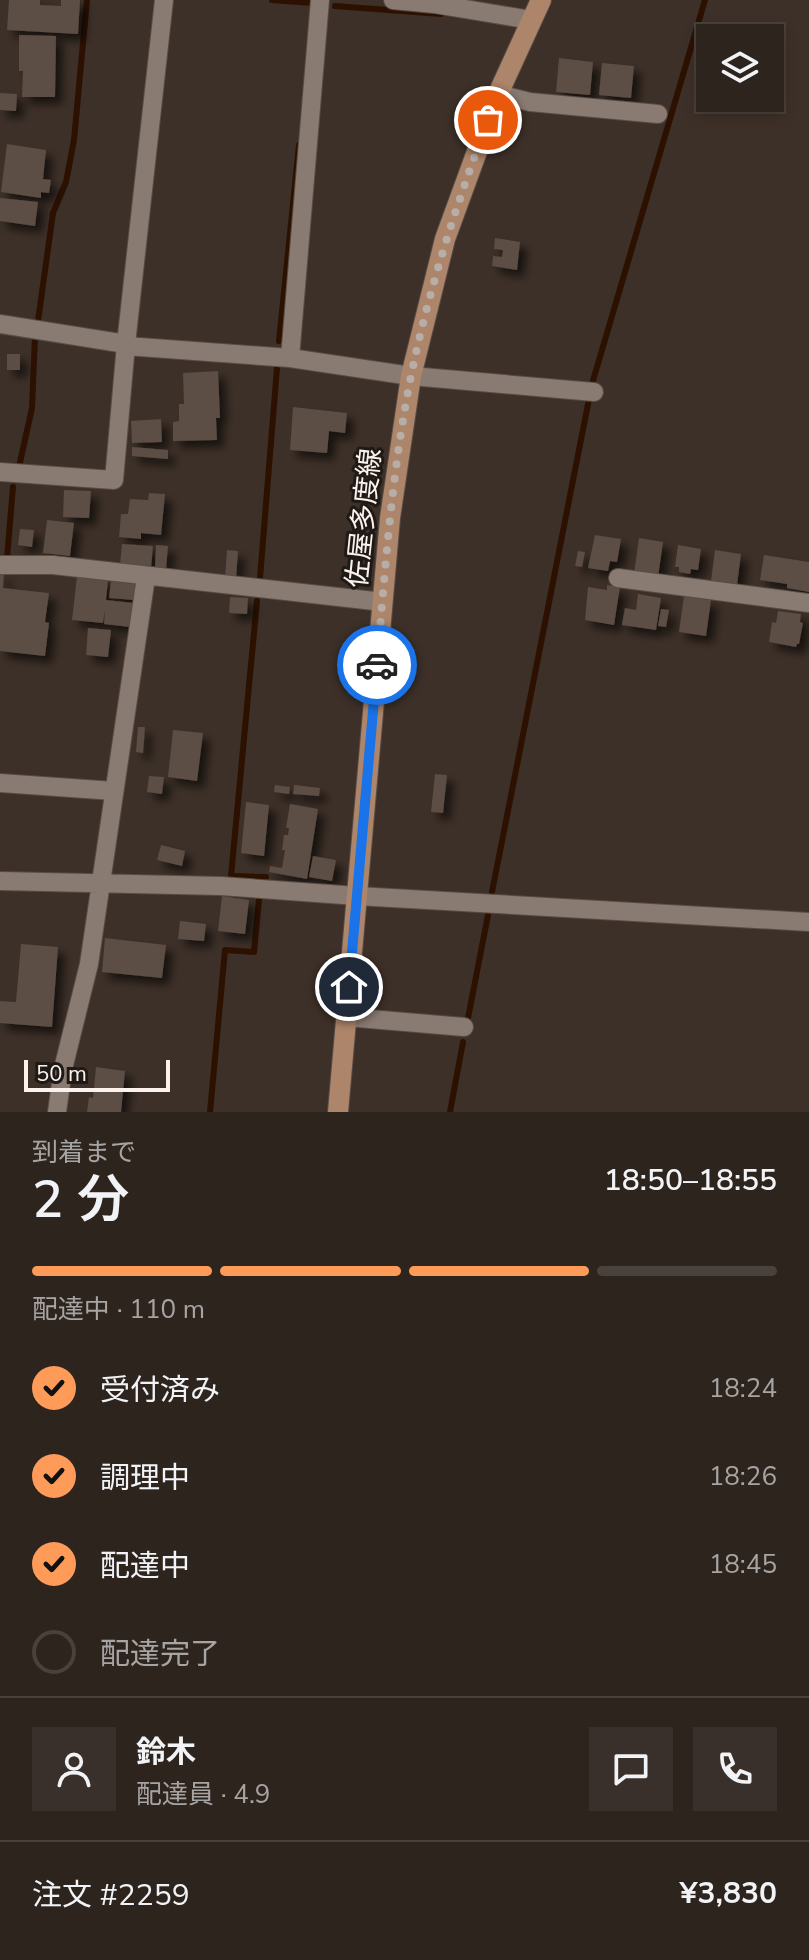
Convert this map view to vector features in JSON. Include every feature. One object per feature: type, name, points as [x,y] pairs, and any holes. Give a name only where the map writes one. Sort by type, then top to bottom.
[{"type":"main road","name":"佐屋多度線","points":[[338,1112],[397,459],[411,376],[445,239],[498,94],[541,0]]},
{"type":"street","points":[[0,472],[114,480],[164,0]]},
{"type":"street","points":[[290,358],[320,0]]},
{"type":"street","points":[[393,0],[435,2],[531,20]]},
{"type":"street","points":[[498,94],[530,102],[658,114]]},
{"type":"street","points":[[0,324],[126,345],[290,358],[411,376],[594,392]]},
{"type":"street","points":[[0,565],[53,565],[383,602]]},
{"type":"street","points":[[57,1112],[63,1069],[89,964],[146,577]]},
{"type":"street","points":[[618,578],[809,603]]},
{"type":"street","points":[[0,783],[114,791]]},
{"type":"street","points":[[0,881],[221,886],[809,922]]},
{"type":"street","points":[[346,1017],[464,1027]]},
{"type":"building","points":[[9,0],[40,0],[40,5],[61,6],[61,0],[80,0],[78,34],[7,30]]},
{"type":"building","points":[[19,35],[56,36],[55,97],[22,97]]},
{"type":"building","points":[[559,58],[593,62],[590,95],[556,92]]},
{"type":"building","points":[[602,63],[634,66],[631,98],[599,95]]},
{"type":"building","points":[[0,93],[17,94],[16,111],[0,110]]},
{"type":"building","points":[[7,144],[46,150],[43,179],[51,180],[49,193],[41,192],[41,198],[1,192]]},
{"type":"building","points":[[0,198],[38,202],[35,226],[0,221]]},
{"type":"building","points":[[495,238],[520,242],[517,270],[492,266],[493,256],[502,257],[503,250],[494,249]]},
{"type":"building","points":[[7,354],[20,354],[20,370],[7,370]]},
{"type":"building","points":[[218,371],[220,418],[216,418],[217,440],[173,441],[173,422],[179,421],[179,404],[184,404],[183,373]]},
{"type":"building","points":[[293,407],[347,413],[345,433],[329,431],[327,453],[290,450]]},
{"type":"building","points":[[161,419],[162,442],[132,443],[131,421]]},
{"type":"building","points":[[132,447],[168,450],[168,459],[132,456]]},
{"type":"building","points":[[64,490],[91,491],[89,518],[63,517]]},
{"type":"building","points":[[149,493],[165,494],[161,535],[141,533],[141,539],[119,537],[121,514],[128,514],[130,499],[148,500]]},
{"type":"building","points":[[47,520],[74,523],[70,556],[43,553]]},
{"type":"building","points":[[20,529],[34,530],[32,547],[18,545]]},
{"type":"building","points":[[595,535],[621,539],[617,562],[610,561],[608,571],[588,568]]},
{"type":"building","points":[[639,538],[663,542],[658,577],[634,574]]},
{"type":"building","points":[[122,544],[153,546],[151,568],[120,565]]},
{"type":"building","points":[[156,545],[168,546],[166,569],[155,568]]},
{"type":"building","points":[[678,545],[701,549],[698,570],[691,569],[690,574],[679,572],[679,567],[675,567]]},
{"type":"building","points":[[227,550],[238,551],[236,578],[225,577]]},
{"type":"building","points":[[715,550],[741,554],[737,585],[711,581]]},
{"type":"building","points":[[578,551],[585,552],[582,567],[575,566]]},
{"type":"building","points":[[764,555],[809,562],[809,592],[787,588],[787,584],[760,580]]},
{"type":"building","points":[[0,572],[4,572],[3,588],[49,593],[45,656],[0,651]]},
{"type":"building","points":[[77,576],[108,580],[106,600],[134,603],[130,627],[104,624],[105,610],[103,623],[72,620]]},
{"type":"building","points":[[111,581],[136,584],[134,600],[109,598]]},
{"type":"building","points":[[607,585],[620,587],[614,625],[585,620],[588,587],[607,590]]},
{"type":"building","points":[[638,594],[661,598],[656,630],[622,625],[625,608],[636,610]]},
{"type":"building","points":[[684,596],[711,600],[706,636],[679,632]]},
{"type":"building","points":[[230,597],[248,598],[247,614],[229,613]]},
{"type":"building","points":[[661,609],[669,610],[666,627],[658,626]]},
{"type":"building","points":[[778,611],[801,614],[800,622],[803,623],[796,647],[769,642],[772,622],[776,623]]},
{"type":"building","points":[[88,628],[111,630],[108,657],[86,655]]},
{"type":"building","points":[[138,727],[145,727],[143,753],[136,752]]},
{"type":"building","points":[[173,730],[203,733],[197,781],[168,777]]},
{"type":"building","points":[[435,774],[447,775],[443,813],[431,812]]},
{"type":"building","points":[[149,776],[164,777],[162,794],[147,792]]},
{"type":"building","points":[[275,785],[290,787],[289,794],[274,792]]},
{"type":"building","points":[[294,785],[320,788],[319,796],[293,794]]},
{"type":"building","points":[[246,802],[269,805],[264,856],[241,853]]},
{"type":"building","points":[[290,804],[318,809],[307,879],[269,872],[270,866],[282,868]]},
{"type":"building","points":[[161,845],[185,851],[182,866],[157,860]]},
{"type":"building","points":[[313,856],[336,860],[332,881],[309,877]]},
{"type":"building","points":[[222,896],[249,900],[245,934],[218,931]]},
{"type":"building","points":[[180,921],[206,924],[204,941],[178,939]]},
{"type":"building","points":[[105,938],[166,945],[162,978],[102,972]]},
{"type":"building","points":[[21,944],[58,947],[52,1027],[0,1023],[0,1001],[16,1002]]},
{"type":"building","points":[[96,1067],[125,1071],[121,1112],[87,1112],[89,1097],[93,1098]]},
{"type":"waterway","points":[[38,321],[53,213],[66,182],[74,140],[87,0]]},
{"type":"waterway","points":[[272,0],[313,3],[313,7]]},
{"type":"waterway","points":[[592,384],[705,0]]},
{"type":"waterway","points":[[335,6],[441,14]]},
{"type":"waterway","points":[[279,341],[299,145]]},
{"type":"waterway","points":[[19,467],[32,408],[35,336]]},
{"type":"waterway","points":[[260,578],[277,368]]},
{"type":"waterway","points":[[492,892],[589,399]]},
{"type":"waterway","points":[[7,558],[13,487]]},
{"type":"waterway","points":[[257,601],[231,876],[266,877]]},
{"type":"waterway","points":[[210,1112],[225,950],[254,952],[259,899]]},
{"type":"waterway","points":[[468,1018],[488,915]]},
{"type":"waterway","points":[[450,1112],[463,1042]]},
{"type":"way so far","points":[[377,665],[390,518],[411,376],[445,239],[488,120]]},
{"type":"route","points":[[349,987],[377,665]]}]
